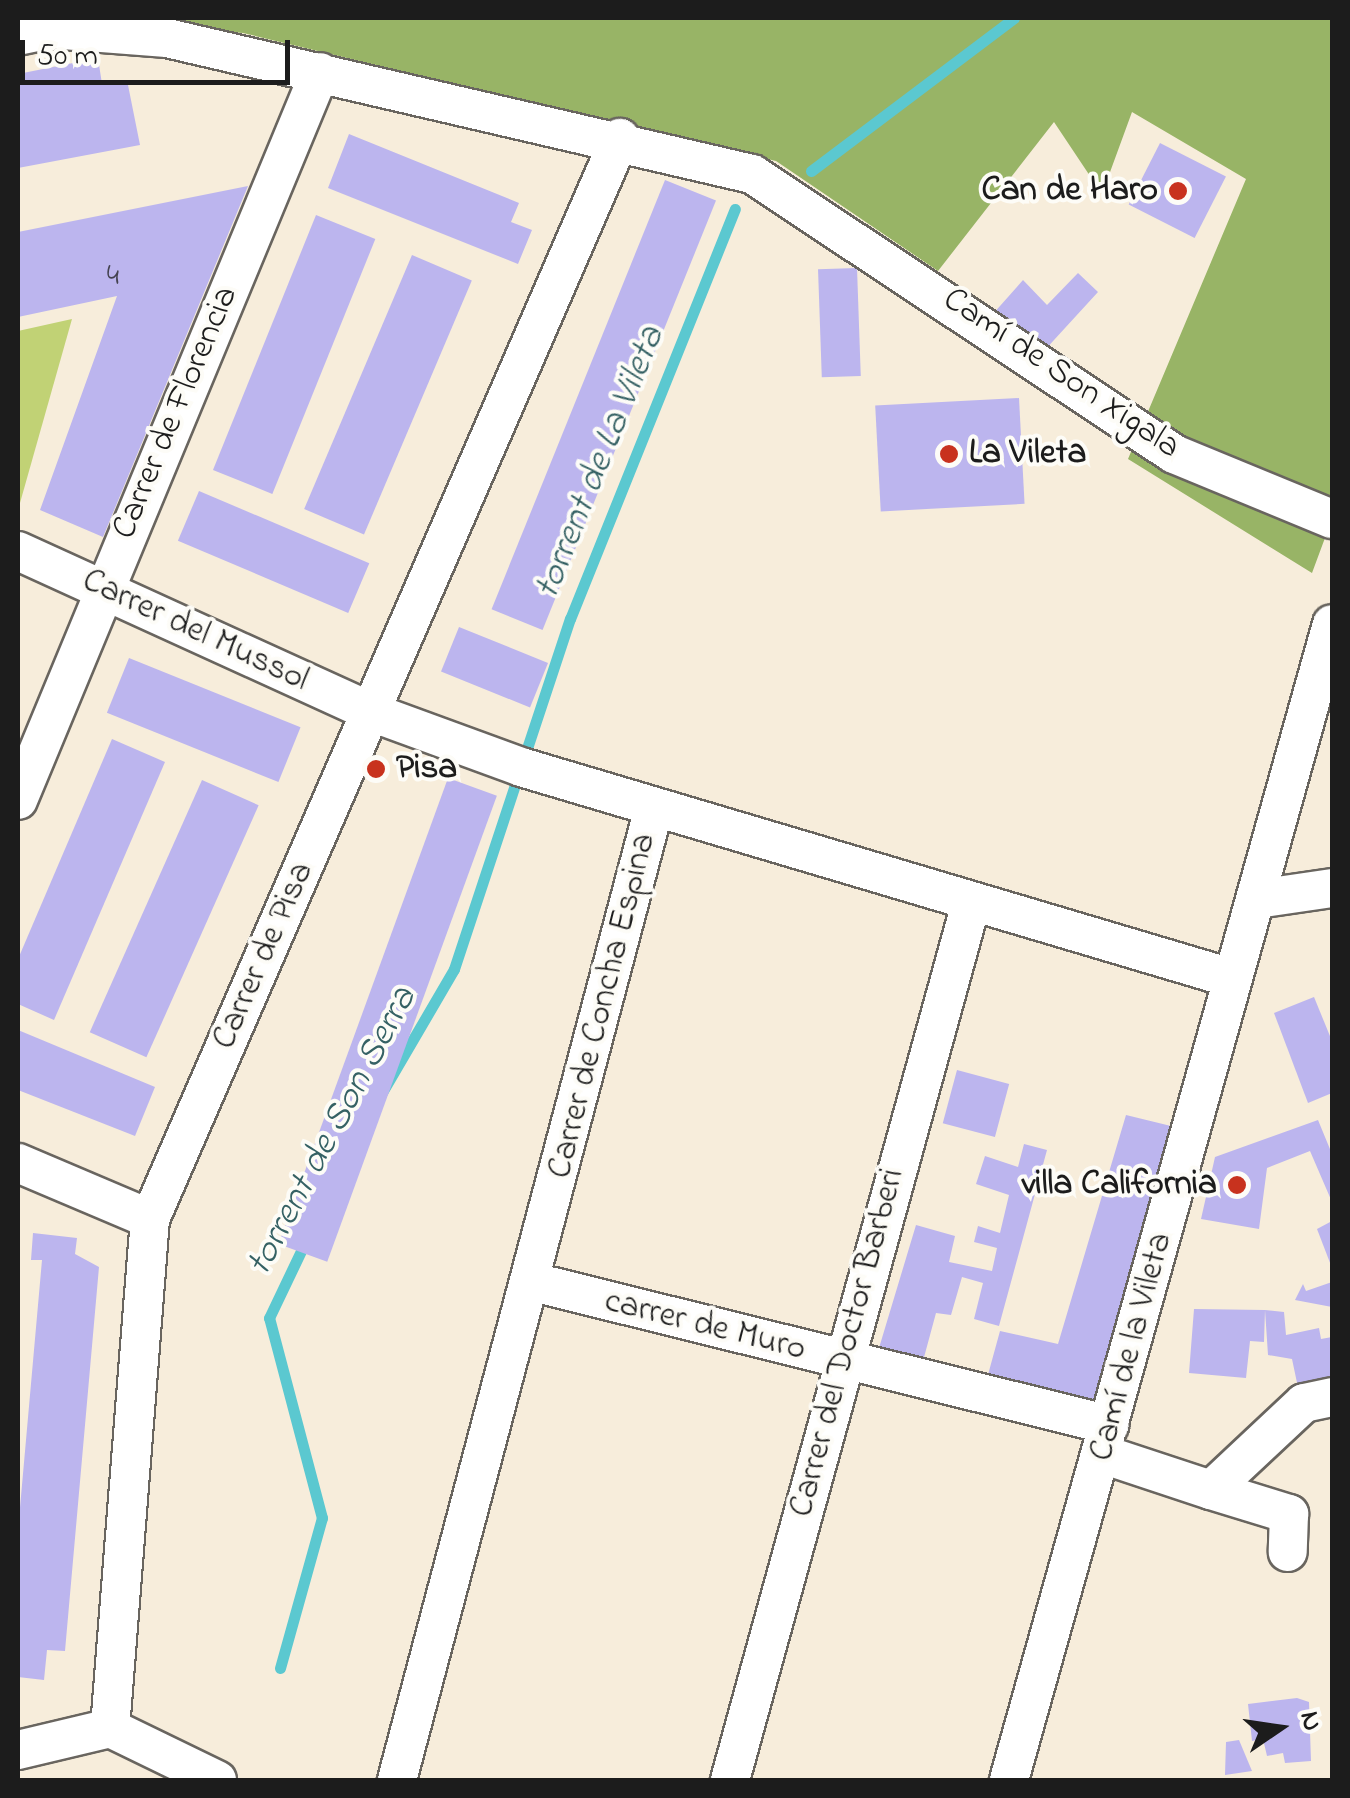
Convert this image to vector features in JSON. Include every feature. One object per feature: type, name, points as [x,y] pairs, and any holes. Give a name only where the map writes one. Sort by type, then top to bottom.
[{"type":"street","name":"Camí de Son Xigala","points":[[18,36],[50,29],[167,38],[620,138],[752,174],[804,201],[1174,454],[1332,519]]},
{"type":"street","name":"Carrer de Florencia","points":[[18,800],[102,588],[320,72]]},
{"type":"street","name":"Carrer de Pisa","points":[[110,1728],[150,1219],[620,138]]},
{"type":"street","name":"Carrer del Mussol","points":[[18,551],[371,712],[653,812]]},
{"type":"street","name":"Camí de la Vileta","points":[[1009,1780],[1332,624]]},
{"type":"street","name":"Carrer de Concha Espina","points":[[397,1780],[533,1282],[653,812],[970,907],[1230,978]]},
{"type":"street","points":[[1258,899],[1332,888]]},
{"type":"street","name":"Carrer del Doctor Barberi","points":[[730,1780],[842,1360],[970,907]]},
{"type":"street","points":[[18,1163],[150,1219]]},
{"type":"street","name":"carrer de Muro","points":[[533,1282],[842,1360],[1106,1440],[1211,1490],[1289,1514],[1288,1552]]},
{"type":"street","points":[[1211,1490],[1304,1403],[1332,1397]]},
{"type":"street","points":[[18,1750],[110,1728],[217,1780]]},
{"type":"green space","points":[[71,18],[1332,18],[1332,519],[1312,573],[1128,459],[1246,179],[1132,112],[1102,194],[1054,122],[938,271],[776,161],[243,33]]},
{"type":"green space","points":[[72,319],[18,510],[18,331]]},
{"type":"building","points":[[98,58],[102,84],[127,80],[140,145],[18,168],[18,74]]},
{"type":"building","points":[[349,134],[519,203],[511,222],[532,230],[518,264],[328,188]]},
{"type":"building","name":"Can de Haro","points":[[1160,143],[1226,177],[1195,238],[1129,204]]},
{"type":"building","points":[[665,180],[716,201],[543,630],[492,609]]},
{"type":"building","points":[[248,186],[103,537],[40,510],[117,296],[18,317],[18,232]]},
{"type":"building","points":[[316,215],[375,239],[272,494],[213,470]]},
{"type":"building","points":[[412,255],[472,280],[364,534],[304,509]]},
{"type":"building","points":[[857,268],[861,376],[822,377],[818,269]]},
{"type":"building","points":[[1078,273],[1098,292],[1043,352],[992,315],[1023,280],[1047,305]]},
{"type":"building","name":"La Vileta","points":[[1019,398],[1025,504],[881,511],[875,406]]},
{"type":"building","points":[[199,491],[369,563],[348,613],[178,541]]},
{"type":"building","points":[[459,627],[548,663],[530,707],[441,672]]},
{"type":"building","points":[[129,658],[301,727],[278,782],[107,713]]},
{"type":"building","points":[[112,739],[165,762],[54,1020],[18,1004],[18,959]]},
{"type":"building","points":[[448,778],[497,796],[327,1262],[278,1244]]},
{"type":"building","points":[[202,780],[259,805],[146,1057],[90,1032]]},
{"type":"building","points":[[1314,997],[1332,1041],[1332,1093],[1308,1103],[1274,1013]]},
{"type":"building","points":[[18,1030],[155,1087],[135,1136],[18,1090]]},
{"type":"building","points":[[957,1070],[1009,1084],[995,1137],[943,1123]]},
{"type":"building","points":[[1126,1115],[1171,1126],[1101,1399],[1080,1409],[986,1382],[1000,1331],[1058,1344]]},
{"type":"building","name":"villa California","points":[[1318,1120],[1332,1154],[1332,1202],[1310,1151],[1267,1168],[1259,1229],[1201,1219],[1215,1157]]},
{"type":"building","points":[[1024,1144],[1047,1150],[999,1326],[974,1319],[983,1283],[962,1277],[951,1315],[936,1313],[923,1361],[879,1348],[916,1225],[955,1236],[949,1262],[992,1271],[997,1248],[974,1242],[978,1226],[1000,1233],[1009,1195],[976,1184],[985,1156],[1018,1167]]},
{"type":"building","points":[[1332,1221],[1332,1268],[1317,1229]]},
{"type":"building","points":[[33,1233],[77,1238],[75,1254],[99,1267],[65,1651],[47,1650],[44,1680],[18,1677],[18,1530],[42,1260],[31,1260]]},
{"type":"building","points":[[1332,1282],[1332,1307],[1295,1300],[1303,1284],[1306,1291]]},
{"type":"building","points":[[1194,1309],[1265,1310],[1264,1342],[1250,1341],[1246,1378],[1189,1373]]},
{"type":"building","points":[[1265,1310],[1284,1312],[1286,1335],[1319,1328],[1321,1339],[1332,1337],[1332,1378],[1300,1397],[1292,1359],[1268,1355]]},
{"type":"building","points":[[1297,1698],[1309,1702],[1311,1761],[1285,1763],[1283,1753],[1267,1756],[1263,1739],[1252,1741],[1248,1704]]},
{"type":"building","points":[[1239,1740],[1252,1771],[1225,1775],[1226,1742]]},
{"type":"waterway","name":"torrent de Son Serra","points":[[811,171],[1014,18]]},
{"type":"waterway","name":"torrent de Son Serra","points":[[280,1668],[322,1518],[269,1318],[353,1142],[454,969],[570,619],[735,209]]},
{"type":"place","name":"Can de Haro","points":[[1178,191]]},
{"type":"place","name":"La Vileta","points":[[949,454]]},
{"type":"place","name":"Pisa","points":[[376,769]]},
{"type":"place","name":"villa California","points":[[1237,1185]]},
{"type":"water label","name":"torrent de La Vileta","points":[[601,463]]}]
